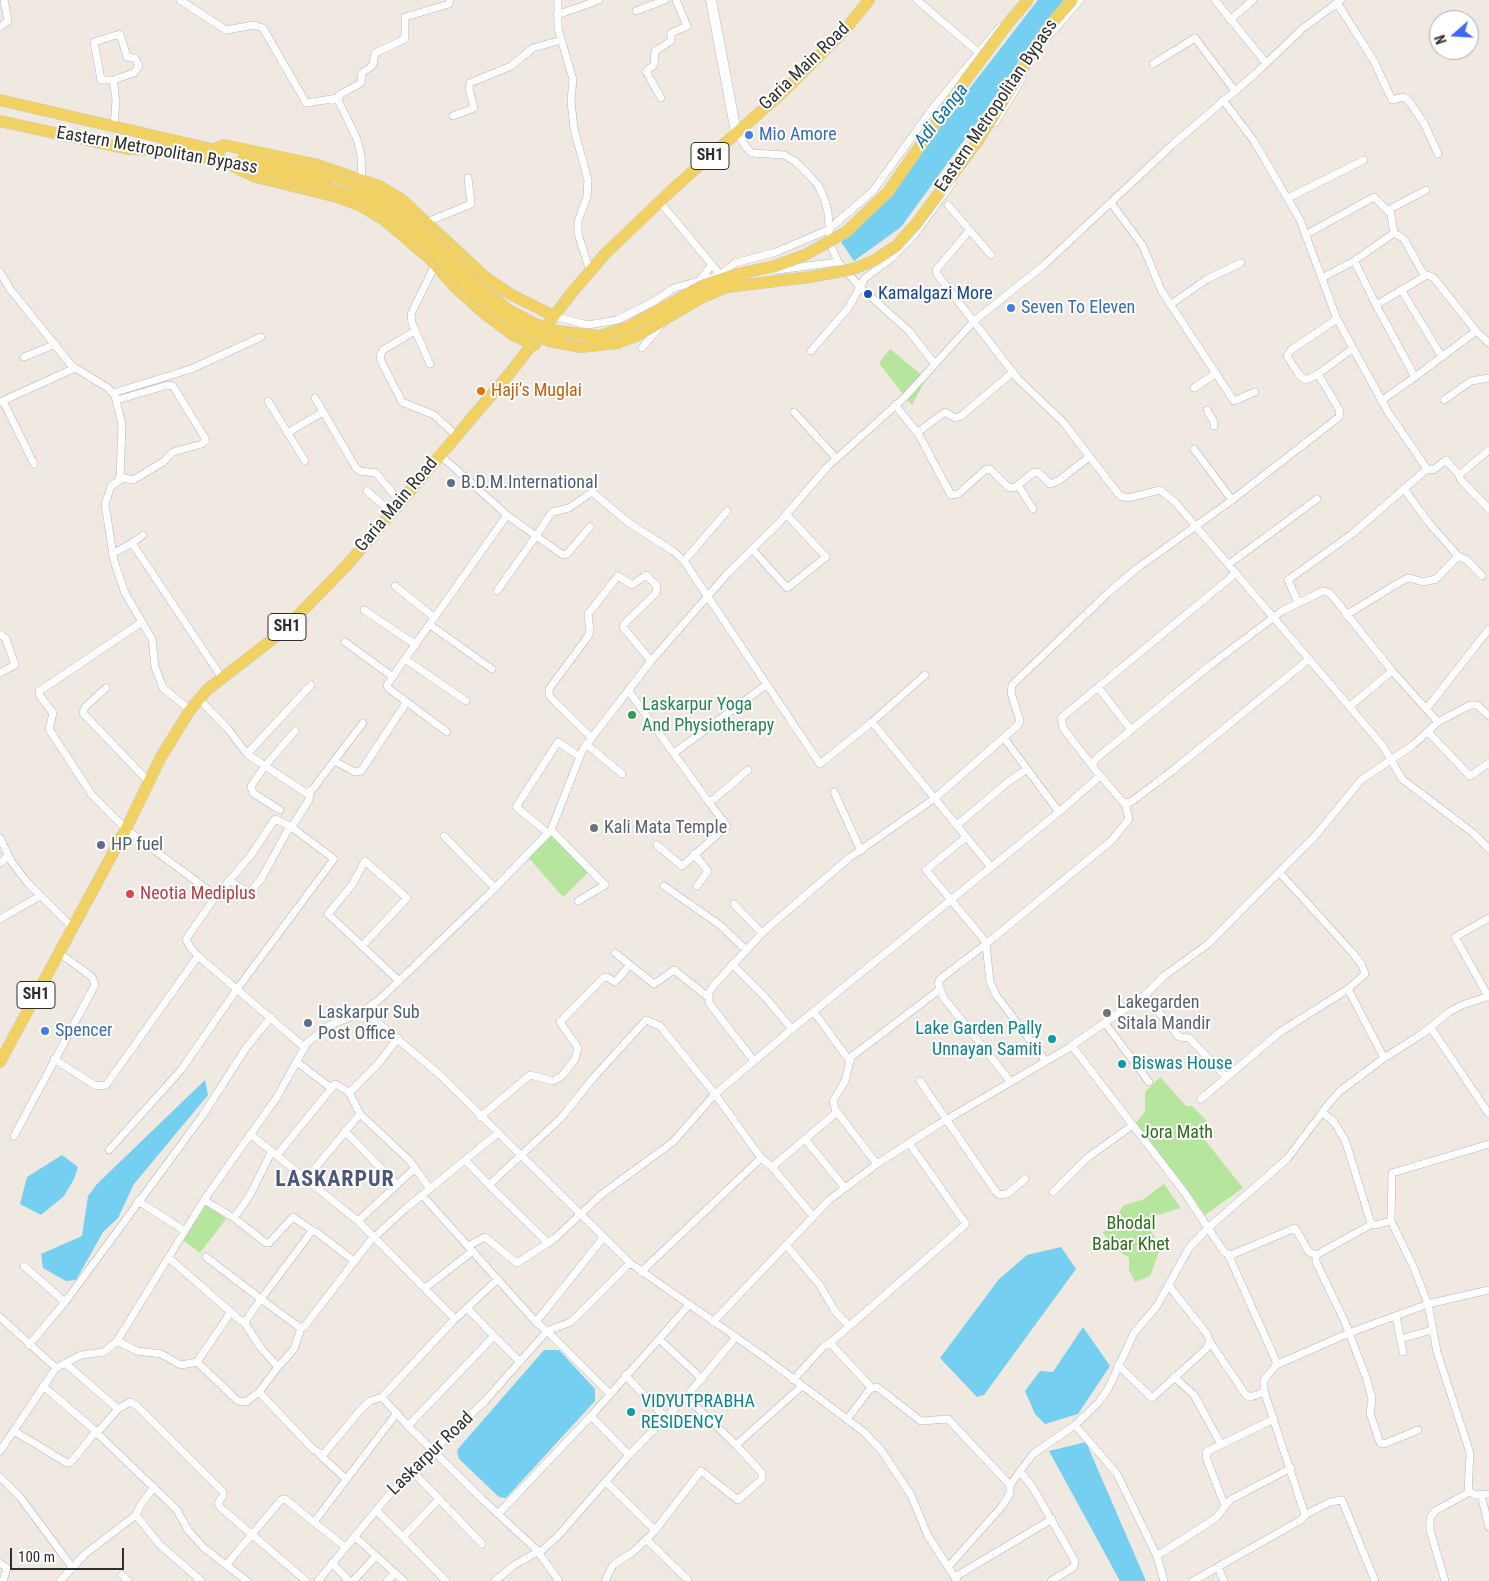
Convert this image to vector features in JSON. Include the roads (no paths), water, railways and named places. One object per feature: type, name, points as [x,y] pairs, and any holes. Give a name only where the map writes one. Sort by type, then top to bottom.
[{"type":"main road","points":[[711,0],[736,132]]},
{"type":"main road","name":"Garia Main Road","points":[[0,1062],[126,829],[148,781],[198,699],[292,622],[348,564],[534,344],[590,270],[660,202],[819,57],[869,0]]},
{"type":"main road","name":"Eastern Metropolitan Bypass","points":[[0,121],[128,149],[170,144],[226,163],[243,161],[338,178],[364,189],[393,205],[420,227],[480,287],[509,310],[556,332],[599,336],[628,327],[702,286],[738,274],[775,266],[805,255],[846,232],[888,192],[968,77],[1028,0]]},
{"type":"main road","name":"Eastern Metropolitan Bypass","points":[[243,161],[361,200],[389,214],[414,233],[475,296],[526,331],[549,341],[581,347],[618,343],[636,336],[701,298],[727,287],[810,277],[853,269],[874,260],[896,246],[916,224],[977,142],[1050,26],[1072,0]]},
{"type":"main road","points":[[0,100],[114,126],[170,144],[214,149],[243,161]]},
{"type":"main road","points":[[214,149],[224,145],[314,164],[362,180],[401,199],[485,277],[510,294],[554,316]]},
{"type":"main road","points":[[226,163],[256,177],[337,197],[361,206],[383,219],[435,265],[485,314],[513,335],[534,344]]},
{"type":"street","points":[[0,27],[8,21],[4,0]]},
{"type":"street","points":[[180,0],[186,6],[226,30],[254,25],[263,28],[306,103],[338,98],[342,93],[361,82],[362,73],[373,66],[375,53],[405,39],[405,17],[449,4],[450,0]]},
{"type":"street","points":[[558,0],[557,26],[573,78],[571,101],[574,129],[588,180],[587,196],[578,221],[578,234],[590,270]]},
{"type":"street","points":[[557,15],[599,0]]},
{"type":"street","points":[[636,11],[665,0]]},
{"type":"street","points":[[661,98],[646,71],[654,65],[655,51],[671,41],[671,33],[687,26],[676,0]]},
{"type":"street","points":[[917,0],[978,52]]},
{"type":"street","points":[[554,316],[574,323],[588,325],[617,320],[653,302],[674,288],[720,275],[735,263],[776,252],[828,230],[873,191],[932,109],[1023,0]]},
{"type":"street","points":[[811,351],[849,307],[859,286],[874,269],[892,258],[930,214],[985,139],[1046,39],[1080,0]]},
{"type":"street","points":[[1215,0],[1266,63]]},
{"type":"street","points":[[1230,20],[1254,0]]},
{"type":"street","points":[[0,1451],[56,1368],[81,1355],[104,1352],[117,1341],[204,1200],[277,1097],[304,1047],[328,1026],[364,1011],[399,981],[550,832],[586,744],[651,661],[707,596],[753,550],[818,476],[896,406],[974,321],[1044,265],[1172,145],[1235,91],[1302,29],[1339,1],[1378,68],[1392,100],[1404,98],[1409,100],[1426,125],[1438,154]]},
{"type":"street","points":[[120,34],[127,57],[135,58],[139,66],[134,73],[113,80],[102,80],[94,42],[120,34]]},
{"type":"street","points":[[1154,64],[1195,38],[1235,91]]},
{"type":"street","points":[[453,116],[474,108],[469,89],[470,83],[511,66],[533,48],[561,40]]},
{"type":"street","points":[[113,80],[116,100],[114,126]]},
{"type":"street","points":[[338,98],[357,139],[361,155],[362,180]]},
{"type":"street","points":[[1224,100],[1254,141],[1307,234],[1337,319],[1381,401],[1427,469],[1433,470],[1446,460],[1459,475],[1460,480],[1489,509]]},
{"type":"street","points":[[736,132],[752,153],[784,155],[796,162],[818,185],[828,212],[828,230],[832,251],[838,262],[859,286],[903,325],[934,363]]},
{"type":"street","points":[[1288,198],[1364,160]]},
{"type":"street","points":[[427,222],[471,204],[468,178]]},
{"type":"street","points":[[1389,212],[1397,204],[1426,190]]},
{"type":"street","points":[[1307,234],[1374,197],[1389,212],[1395,229],[1394,233]]},
{"type":"street","points":[[660,202],[720,275],[734,288]]},
{"type":"street","points":[[1111,203],[1143,246],[1156,282],[1234,401],[1255,392]]},
{"type":"street","points":[[948,206],[991,255]]},
{"type":"street","points":[[969,231],[936,271],[1013,372],[1053,411],[1120,496],[1128,498],[1163,491],[1198,526],[1350,706],[1392,759],[1398,774],[1408,785],[1473,833],[1489,849]]},
{"type":"street","points":[[1322,278],[1354,261],[1394,233]]},
{"type":"street","points":[[1394,233],[1404,239],[1424,275]]},
{"type":"street","points":[[1354,261],[1415,377]]},
{"type":"street","points":[[720,275],[733,278],[838,262]]},
{"type":"street","points":[[1170,305],[1201,282],[1241,262]]},
{"type":"street","points":[[430,364],[412,323],[413,308],[435,265]]},
{"type":"street","points":[[642,348],[712,265]]},
{"type":"street","points":[[0,272],[10,288],[74,368],[113,392],[117,400],[122,425],[120,480],[108,490],[105,504],[112,554],[122,586],[152,639],[155,667],[163,688],[190,710]]},
{"type":"street","points":[[1376,305],[1402,291],[1424,275],[1430,275],[1476,331],[1489,343]]},
{"type":"street","points":[[1402,291],[1442,357]]},
{"type":"street","points":[[1337,319],[1288,353],[1293,366],[1303,379],[1308,379],[1318,374],[1352,349]]},
{"type":"street","points":[[416,331],[383,350],[380,356],[381,361],[402,402],[434,415],[457,436]]},
{"type":"street","points":[[1381,401],[1476,331]]},
{"type":"street","points":[[113,392],[191,369],[261,337]]},
{"type":"street","points":[[24,358],[56,344]]},
{"type":"street","points":[[34,464],[2,402],[74,368]]},
{"type":"street","points":[[918,432],[945,412],[955,418],[961,416],[1013,372]]},
{"type":"street","points":[[1194,388],[1216,373]]},
{"type":"street","points":[[708,998],[709,992],[732,964],[762,933],[849,858],[862,851],[935,798],[1004,738],[1020,721],[1011,693],[1012,685],[1136,568],[1198,526],[1339,418],[1340,411],[1318,374]]},
{"type":"street","points":[[1444,400],[1472,381],[1489,378]]},
{"type":"street","points":[[117,400],[171,385],[206,440],[202,444],[173,452],[164,462],[133,480],[119,477]]},
{"type":"street","points":[[315,398],[356,468],[360,471],[376,473],[400,502]]},
{"type":"street","points":[[268,401],[305,461]]},
{"type":"street","points":[[896,406],[918,432],[951,495],[958,494],[985,470],[990,470],[1008,487],[1014,488],[1034,472],[1039,473],[1050,484],[1058,481],[1089,457]]},
{"type":"street","points":[[1207,410],[1214,422],[1214,426]]},
{"type":"street","points":[[287,433],[322,412]]},
{"type":"street","points":[[794,412],[836,458]]},
{"type":"street","points":[[1194,449],[1232,500]]},
{"type":"street","points":[[1459,475],[1489,450]]},
{"type":"street","points":[[440,455],[507,515],[563,555],[567,554],[590,527]]},
{"type":"street","points":[[1298,602],[1288,580],[1352,534],[1427,469]]},
{"type":"street","points":[[1018,485],[1033,509]]},
{"type":"street","points":[[1404,489],[1429,523],[1458,556],[1467,560],[1482,576]]},
{"type":"street","points":[[367,491],[391,512]]},
{"type":"street","points":[[497,591],[552,512],[569,508],[592,492],[629,523],[658,540],[684,561],[820,764],[872,722],[925,675]]},
{"type":"street","points":[[1229,564],[1318,499]]},
{"type":"street","points":[[684,561],[727,511]]},
{"type":"street","points":[[753,550],[787,588],[826,557],[786,514]]},
{"type":"street","points":[[446,732],[388,688],[405,659],[507,515]]},
{"type":"street","points":[[112,554],[143,535]]},
{"type":"street","points":[[132,543],[222,678]]},
{"type":"street","points":[[1346,616],[1405,579],[1410,578],[1423,582],[1436,579],[1458,556]]},
{"type":"street","points":[[1010,1081],[939,990],[940,979],[986,944],[1111,841],[1129,818],[1125,804],[1100,776],[1060,722],[1064,715],[1236,573]]},
{"type":"street","points":[[592,738],[548,694],[549,689],[590,632],[588,614],[618,576],[632,585],[646,575],[657,586],[656,593],[623,627],[651,661]]},
{"type":"street","points":[[395,586],[435,618]]},
{"type":"street","points":[[1093,767],[1098,757],[1273,617],[1298,602],[1324,591],[1328,591],[1346,616],[1438,722]]},
{"type":"street","points":[[364,610],[416,645]]},
{"type":"street","points":[[142,622],[40,691],[40,696],[53,713],[49,727],[54,737],[92,796],[126,829],[216,896]]},
{"type":"street","points":[[430,625],[492,669]]},
{"type":"street","points":[[1427,708],[1489,629]]},
{"type":"street","points":[[0,634],[6,639],[15,665],[0,673]]},
{"type":"street","points":[[345,642],[393,678]]},
{"type":"street","points":[[405,659],[466,702]]},
{"type":"street","points":[[1125,804],[1172,771],[1310,659]]},
{"type":"street","points":[[1350,706],[1392,670]]},
{"type":"street","points":[[247,754],[312,685]]},
{"type":"street","points":[[674,753],[766,685]]},
{"type":"street","points":[[1098,687],[1131,730]]},
{"type":"street","points":[[106,688],[84,707],[83,713],[148,781]]},
{"type":"street","points":[[628,690],[727,826],[682,866],[656,845]]},
{"type":"street","points":[[198,699],[228,729],[247,754],[304,793],[310,792]]},
{"type":"street","points":[[334,761],[355,772],[361,772],[406,703]]},
{"type":"street","points":[[713,1322],[813,1216],[845,1188],[909,1143],[1071,1046],[1145,995],[1164,976],[1208,944],[1328,822],[1361,780],[1428,732],[1438,722],[1470,705],[1476,706],[1489,716]]},
{"type":"street","points":[[872,722],[991,867]]},
{"type":"street","points":[[229,880],[245,891],[251,891],[261,878],[290,826],[294,824],[309,800],[310,792],[362,723]]},
{"type":"street","points":[[280,810],[251,790],[265,766],[295,731]]},
{"type":"street","points":[[1428,732],[1470,776],[1489,764]]},
{"type":"street","points":[[1004,738],[1059,812]]},
{"type":"street","points":[[578,901],[605,885],[550,832],[516,807],[558,742],[580,756]]},
{"type":"street","points":[[586,744],[622,774]]},
{"type":"street","points":[[957,825],[1008,782],[1027,769]]},
{"type":"street","points":[[708,801],[714,799],[748,770]]},
{"type":"street","points":[[425,1288],[485,1236],[517,1263],[548,1244],[611,1187],[678,1137],[716,1094],[754,1061],[1059,812],[1100,776]]},
{"type":"street","points":[[834,792],[862,851]]},
{"type":"street","points":[[109,1150],[182,1070],[237,989],[334,858],[290,826],[275,819],[251,855],[216,896],[186,939],[198,956],[237,989],[270,1017],[304,1047]]},
{"type":"street","points":[[444,836],[495,888]]},
{"type":"street","points":[[966,836],[926,870],[986,944],[990,982],[996,995],[1045,1060]]},
{"type":"street","points":[[0,838],[8,856],[40,896],[72,927]]},
{"type":"street","points":[[694,854],[708,871],[696,886]]},
{"type":"street","points":[[0,863],[8,856]]},
{"type":"street","points":[[362,946],[407,898],[365,861],[352,885],[328,914],[399,981]]},
{"type":"street","points":[[1201,1099],[1280,1032],[1348,989],[1365,974],[1362,965],[1279,872]]},
{"type":"street","points":[[664,886],[720,925],[745,949]]},
{"type":"street","points":[[0,919],[40,896]]},
{"type":"street","points":[[734,904],[762,933]]},
{"type":"street","points":[[949,1566],[1003,1505],[1010,1493],[1010,1485],[1020,1470],[1044,1444],[1075,1425],[1094,1407],[1106,1392],[1134,1334],[1157,1306],[1189,1248],[1208,1228],[1280,1165],[1340,1091],[1456,1008],[1488,996],[1455,937],[1489,918]]},
{"type":"street","points":[[14,1136],[95,983],[92,977],[58,952]]},
{"type":"street","points":[[615,953],[654,984],[674,970],[708,998],[714,1011],[754,1061]]},
{"type":"street","points":[[54,1059],[96,1086],[106,1085],[198,956]]},
{"type":"street","points":[[480,1117],[530,1075],[553,1081],[562,1076],[575,1060],[578,1048],[560,1022],[604,978],[607,977],[615,982],[630,964]]},
{"type":"street","points":[[732,964],[765,997],[792,1029]]},
{"type":"street","points":[[1348,989],[1384,1058]]},
{"type":"street","points":[[877,1164],[836,1112],[833,1101],[845,1081],[848,1060],[939,990]]},
{"type":"street","points":[[1145,995],[1179,1037],[1189,1038],[1226,1077]]},
{"type":"street","points":[[364,1011],[439,1074],[497,1134],[630,1263],[848,1418],[877,1444],[914,1500],[928,1536],[956,1579],[1052,1519]]},
{"type":"street","points":[[814,1012],[848,1060]]},
{"type":"street","points":[[29,1345],[64,1302],[203,1115],[246,1048],[270,1017]]},
{"type":"street","points":[[489,1185],[561,1118],[594,1077],[646,1020],[660,1026],[716,1094],[761,1158],[772,1168],[813,1216]]},
{"type":"street","points":[[1105,1023],[1149,1082]]},
{"type":"street","points":[[1430,1028],[1489,1114]]},
{"type":"street","points":[[350,1093],[378,1064],[398,1038]]},
{"type":"street","points":[[1071,1046],[1185,1193],[1224,1252],[1228,1254],[1268,1342],[1276,1365]]},
{"type":"street","points":[[297,1062],[331,1088]]},
{"type":"street","points":[[920,1080],[987,1181],[1000,1195],[1007,1194],[1025,1179]]},
{"type":"street","points":[[234,1218],[275,1153],[336,1084],[350,1093],[360,1114],[415,1168],[430,1189]]},
{"type":"street","points":[[772,1168],[836,1112]]},
{"type":"street","points":[[1322,1112],[1334,1122],[1345,1140],[1372,1224]]},
{"type":"street","points":[[306,1179],[360,1114]]},
{"type":"street","points":[[1052,1192],[1088,1158],[1133,1125]]},
{"type":"street","points":[[345,1131],[397,1185]]},
{"type":"street","points":[[250,1134],[358,1221],[456,1319]]},
{"type":"street","points":[[197,1362],[238,1401],[246,1402],[259,1392],[294,1349],[301,1328],[374,1237],[497,1134]]},
{"type":"street","points":[[805,1139],[845,1188]]},
{"type":"street","points":[[793,1380],[824,1346],[850,1326],[966,1224],[909,1143]]},
{"type":"street","points":[[1468,1491],[1470,1453],[1437,1352],[1428,1304],[1414,1268],[1390,1221],[1392,1173],[1489,1144]]},
{"type":"street","points":[[641,1272],[761,1158]]},
{"type":"street","points":[[465,1160],[548,1244]]},
{"type":"street","points":[[358,1221],[415,1168]]},
{"type":"street","points":[[422,1195],[536,1322],[610,1394]]},
{"type":"street","points":[[204,1200],[234,1218],[266,1243],[269,1243],[293,1217],[354,1261]]},
{"type":"street","points":[[138,1201],[186,1231]]},
{"type":"street","points":[[1316,1255],[1372,1224],[1390,1221]]},
{"type":"street","points":[[1228,1254],[1239,1253],[1293,1228],[1297,1230],[1309,1252],[1316,1255]]},
{"type":"street","points":[[244,1322],[313,1231]]},
{"type":"street","points":[[536,1322],[603,1238]]},
{"type":"street","points":[[786,1245],[819,1284],[836,1311],[850,1326]]},
{"type":"street","points":[[1316,1255],[1316,1262],[1349,1333],[1371,1394],[1370,1413],[1380,1442],[1384,1444],[1418,1430]]},
{"type":"street","points":[[206,1257],[301,1328]]},
{"type":"street","points":[[169,1258],[244,1322],[261,1348],[278,1367]]},
{"type":"street","points":[[547,1331],[571,1322],[630,1263]]},
{"type":"street","points":[[24,1266],[64,1302]]},
{"type":"street","points":[[320,1455],[325,1454],[362,1408],[370,1401],[382,1397],[456,1319],[498,1279]]},
{"type":"street","points":[[1169,1286],[1207,1334],[1210,1342],[1246,1395],[1250,1397],[1264,1392]]},
{"type":"street","points":[[1304,1515],[1291,1468],[1264,1392],[1265,1377],[1276,1365],[1349,1333],[1428,1304],[1489,1290]]},
{"type":"street","points":[[498,1514],[591,1416],[625,1375],[689,1305]]},
{"type":"street","points":[[467,1308],[520,1362]]},
{"type":"street","points":[[117,1341],[137,1351],[161,1354],[181,1365],[197,1362],[231,1312]]},
{"type":"street","points":[[1396,1316],[1403,1352]]},
{"type":"street","points":[[0,1317],[56,1368]]},
{"type":"street","points":[[1400,1339],[1432,1330]]},
{"type":"street","name":"Laskarpur Road","points":[[318,1581],[376,1510],[433,1450],[485,1402],[547,1331]]},
{"type":"street","points":[[408,1426],[494,1336]]},
{"type":"street","points":[[495,1581],[513,1566],[538,1552],[557,1536],[629,1455],[686,1397],[736,1337]]},
{"type":"street","points":[[659,1339],[702,1379]]},
{"type":"street","points":[[1118,1365],[1152,1398],[1210,1342]]},
{"type":"street","points":[[830,1343],[871,1387],[880,1388],[921,1421],[948,1419],[1010,1485]]},
{"type":"street","points":[[65,1363],[118,1409]]},
{"type":"street","points":[[625,1375],[665,1417]]},
{"type":"street","points":[[1174,1377],[1194,1395],[1221,1444]]},
{"type":"street","points":[[43,1386],[97,1433],[176,1510],[186,1528],[198,1542],[247,1581]]},
{"type":"street","points":[[736,1445],[802,1386]]},
{"type":"street","points":[[848,1418],[871,1387]]},
{"type":"street","points":[[259,1392],[346,1479]]},
{"type":"street","points":[[382,1397],[408,1426],[538,1552],[559,1581]]},
{"type":"street","points":[[605,1581],[613,1565],[647,1540],[701,1471],[706,1473],[738,1500],[762,1479],[762,1473],[686,1397]]},
{"type":"street","points":[[14,1431],[66,1463],[71,1462],[118,1409],[130,1402],[136,1404],[223,1492],[219,1506],[306,1581]]},
{"type":"street","points":[[314,1522],[396,1414]]},
{"type":"street","points":[[591,1416],[629,1455]]},
{"type":"street","points":[[1225,1506],[1206,1456],[1207,1451],[1274,1419]]},
{"type":"street","points":[[1075,1425],[1116,1474],[1157,1556],[1164,1581]]},
{"type":"street","points":[[1157,1556],[1216,1518],[1230,1500],[1291,1468]]},
{"type":"street","points":[[1020,1470],[1052,1519],[1076,1564],[1051,1581]]},
{"type":"street","points":[[412,1471],[482,1544]]},
{"type":"street","points":[[0,1477],[20,1498],[72,1567]]},
{"type":"street","points":[[606,1482],[655,1530]]},
{"type":"street","points":[[60,1581],[85,1554],[136,1514],[154,1488]]},
{"type":"street","points":[[1468,1491],[1472,1495],[1489,1494]]},
{"type":"street","points":[[1445,1581],[1430,1530],[1430,1518],[1435,1511],[1468,1491]]},
{"type":"street","points":[[1481,1495],[1489,1528]]},
{"type":"street","points":[[227,1564],[283,1499],[287,1499],[345,1547]]},
{"type":"street","points":[[403,1537],[440,1499]]},
{"type":"street","points":[[1193,1581],[1301,1520],[1304,1515],[1330,1502],[1342,1500],[1375,1581]]},
{"type":"street","points":[[376,1510],[446,1581]]},
{"type":"street","points":[[136,1514],[159,1544],[201,1581]]},
{"type":"street","points":[[354,1536],[404,1581]]},
{"type":"street","points":[[647,1540],[688,1580]]},
{"type":"street","points":[[353,1581],[376,1556]]},
{"type":"street","points":[[0,1563],[7,1568],[3,1581]]},
{"type":"street","points":[[332,1564],[349,1581]]},
{"type":"street","points":[[1218,1567],[1224,1581]]},
{"type":"street","points":[[387,1581],[395,1573]]},
{"type":"street","points":[[122,1575],[128,1581]]},
{"type":"water","points":[[1038,0],[1064,0],[1046,21],[981,117],[901,227],[854,261],[841,242],[882,205]]},
{"type":"water","points":[[205,1080],[208,1095],[134,1184],[118,1218],[103,1232],[76,1280],[66,1281],[43,1268],[41,1254],[82,1236],[88,1196],[97,1184]]},
{"type":"water","points":[[62,1155],[78,1167],[74,1179],[64,1196],[41,1215],[20,1204],[27,1177]]},
{"type":"water","points":[[1061,1247],[1076,1269],[984,1395],[977,1397],[940,1358],[999,1279],[1027,1255]]},
{"type":"water","points":[[1083,1327],[1110,1366],[1078,1414],[1045,1424],[1035,1414],[1025,1391],[1040,1371],[1053,1372]]},
{"type":"water","points":[[544,1350],[559,1350],[595,1389],[595,1401],[506,1498],[499,1497],[459,1459],[457,1450]]},
{"type":"water","points":[[1086,1442],[1146,1581],[1120,1581],[1049,1451]]},
{"type":"place","name":"Mio Amore","points":[[749,135]]},
{"type":"place","name":"Kamalgazi More","points":[[868,294]]},
{"type":"place","name":"Seven To Eleven","points":[[1011,308]]},
{"type":"place","name":"Haji's Muglai","points":[[481,391]]},
{"type":"place","name":"B.D.M.International","points":[[451,483]]},
{"type":"place","name":"Laskarpur Yoga And Physiotherapy","points":[[632,715]]},
{"type":"place","name":"Kali Mata Temple","points":[[594,828]]},
{"type":"place","name":"HP fuel","points":[[101,845]]},
{"type":"place","name":"Neotia Mediplus","points":[[130,894]]},
{"type":"place","name":"Lakegarden Sitala Mandir","points":[[1107,1013]]},
{"type":"place","name":"Laskarpur Sub Post Office","points":[[308,1023]]},
{"type":"place","name":"Spencer","points":[[45,1031]]},
{"type":"place","name":"Lake Garden Pally Unnayan Samiti","points":[[1052,1039]]},
{"type":"place","name":"Biswas House","points":[[1122,1064]]},
{"type":"place","name":"VIDYUTPRABHA RESIDENCY","points":[[631,1412]]},
{"type":"district","name":"LASKARPUR","points":[[335,1180]]},
{"type":"water label","name":"Adi Ganga","points":[[942,116]]},
{"type":"park label","name":"Jora Math","points":[[1177,1133]]},
{"type":"park label","name":"Bhodal Babar Khet","points":[[1131,1234]]}]
